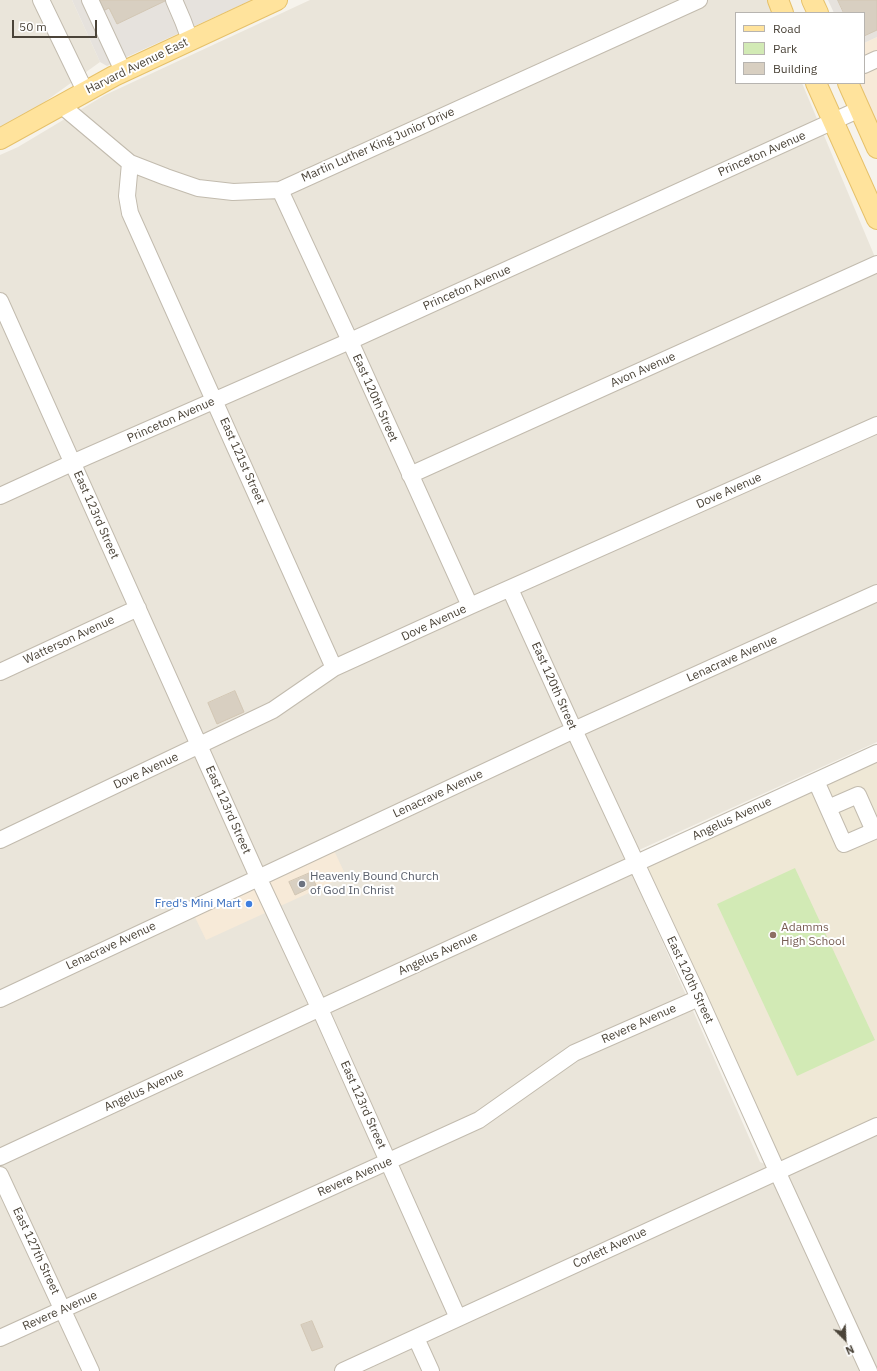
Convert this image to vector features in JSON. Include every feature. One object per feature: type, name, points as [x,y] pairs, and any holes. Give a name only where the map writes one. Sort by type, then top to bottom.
[{"type":"main road","name":"Harvard Avenue East","points":[[0,139],[123,71],[277,0]]},
{"type":"main road","points":[[812,0],[818,12]]},
{"type":"main road","points":[[816,84],[877,219]]},
{"type":"main road","points":[[848,84],[876,144]]},
{"type":"street","points":[[41,0],[85,91]]},
{"type":"street","points":[[90,0],[123,71]]},
{"type":"street","points":[[174,0],[190,40]]},
{"type":"street","name":"Martin Luther King Junior Drive","points":[[61,105],[130,163],[198,188],[233,192],[280,190],[698,0]]},
{"type":"street","points":[[865,64],[877,59]]},
{"type":"street","name":"Princeton Avenue","points":[[0,496],[350,341],[860,109]]},
{"type":"street","name":"East 121st Street","points":[[130,163],[127,196],[130,213],[334,668]]},
{"type":"street","name":"East 120th Street","points":[[280,190],[470,606]]},
{"type":"street","name":"Avon Avenue","points":[[410,475],[877,264]]},
{"type":"street","name":"East 123rd Street","points":[[2,311],[138,608],[258,877],[389,1161],[458,1318]]},
{"type":"street","name":"Dove Avenue","points":[[0,840],[273,710],[334,668],[877,425]]},
{"type":"street","name":"East 120th Street","points":[[510,589],[869,1371]]},
{"type":"street","name":"Lenacrave Avenue","points":[[0,998],[574,730],[877,593]]},
{"type":"street","name":"Watterson Avenue","points":[[0,672],[138,608]]},
{"type":"street","name":"Angelus Avenue","points":[[0,1157],[877,752]]},
{"type":"street","points":[[816,781],[828,808]]},
{"type":"street","name":"Revere Avenue","points":[[0,1338],[479,1120],[574,1053],[699,998]]},
{"type":"street","name":"Corlett Avenue","points":[[343,1371],[877,1126]]},
{"type":"street","name":"East 127th Street","points":[[0,1175],[91,1371]]},
{"type":"street","points":[[416,1338],[431,1371]]},
{"type":"shaded area","points":[[0,0],[72,0],[100,62],[14,124],[0,130]]},
{"type":"shaded area","points":[[72,0],[252,0],[107,66],[100,62]]},
{"type":"shaded area","points":[[310,0],[767,0],[773,12],[735,12],[735,84],[802,84],[877,262],[877,742],[639,850],[631,871],[760,1162],[789,1174],[877,1134],[877,1371],[0,1371],[0,155],[18,147],[105,95]]},
{"type":"shaded area","points":[[828,0],[877,0],[877,37],[865,43],[865,12],[834,12]]},
{"type":"shaded area","points":[[877,37],[877,148],[848,84],[865,84],[865,43]]},
{"type":"shaded area","name":"Adamms High School","points":[[877,753],[877,1126],[777,1171],[636,863]]},
{"type":"shaded area","points":[[331,844],[346,876],[206,940],[191,909]]},
{"type":"green space","points":[[795,868],[875,1040],[797,1076],[717,904]]},
{"type":"building","points":[[100,0],[165,1],[117,24],[109,8],[105,10]]},
{"type":"building","points":[[838,0],[877,0],[877,30],[865,36],[865,12],[844,12]]},
{"type":"building","points":[[235,691],[244,712],[217,724],[208,703]]},
{"type":"building","name":"Heavenly Bound Church of God In Christ","points":[[310,873],[316,885],[295,895],[289,882]]},
{"type":"building","points":[[312,1321],[323,1347],[312,1351],[301,1325]]},
{"type":"place","name":"Heavenly Bound Church of God In Christ","points":[[302,884]]},
{"type":"place","name":"Fred's Mini Mart","points":[[249,904]]},
{"type":"place","name":"Adamms High School","points":[[773,935]]}]
